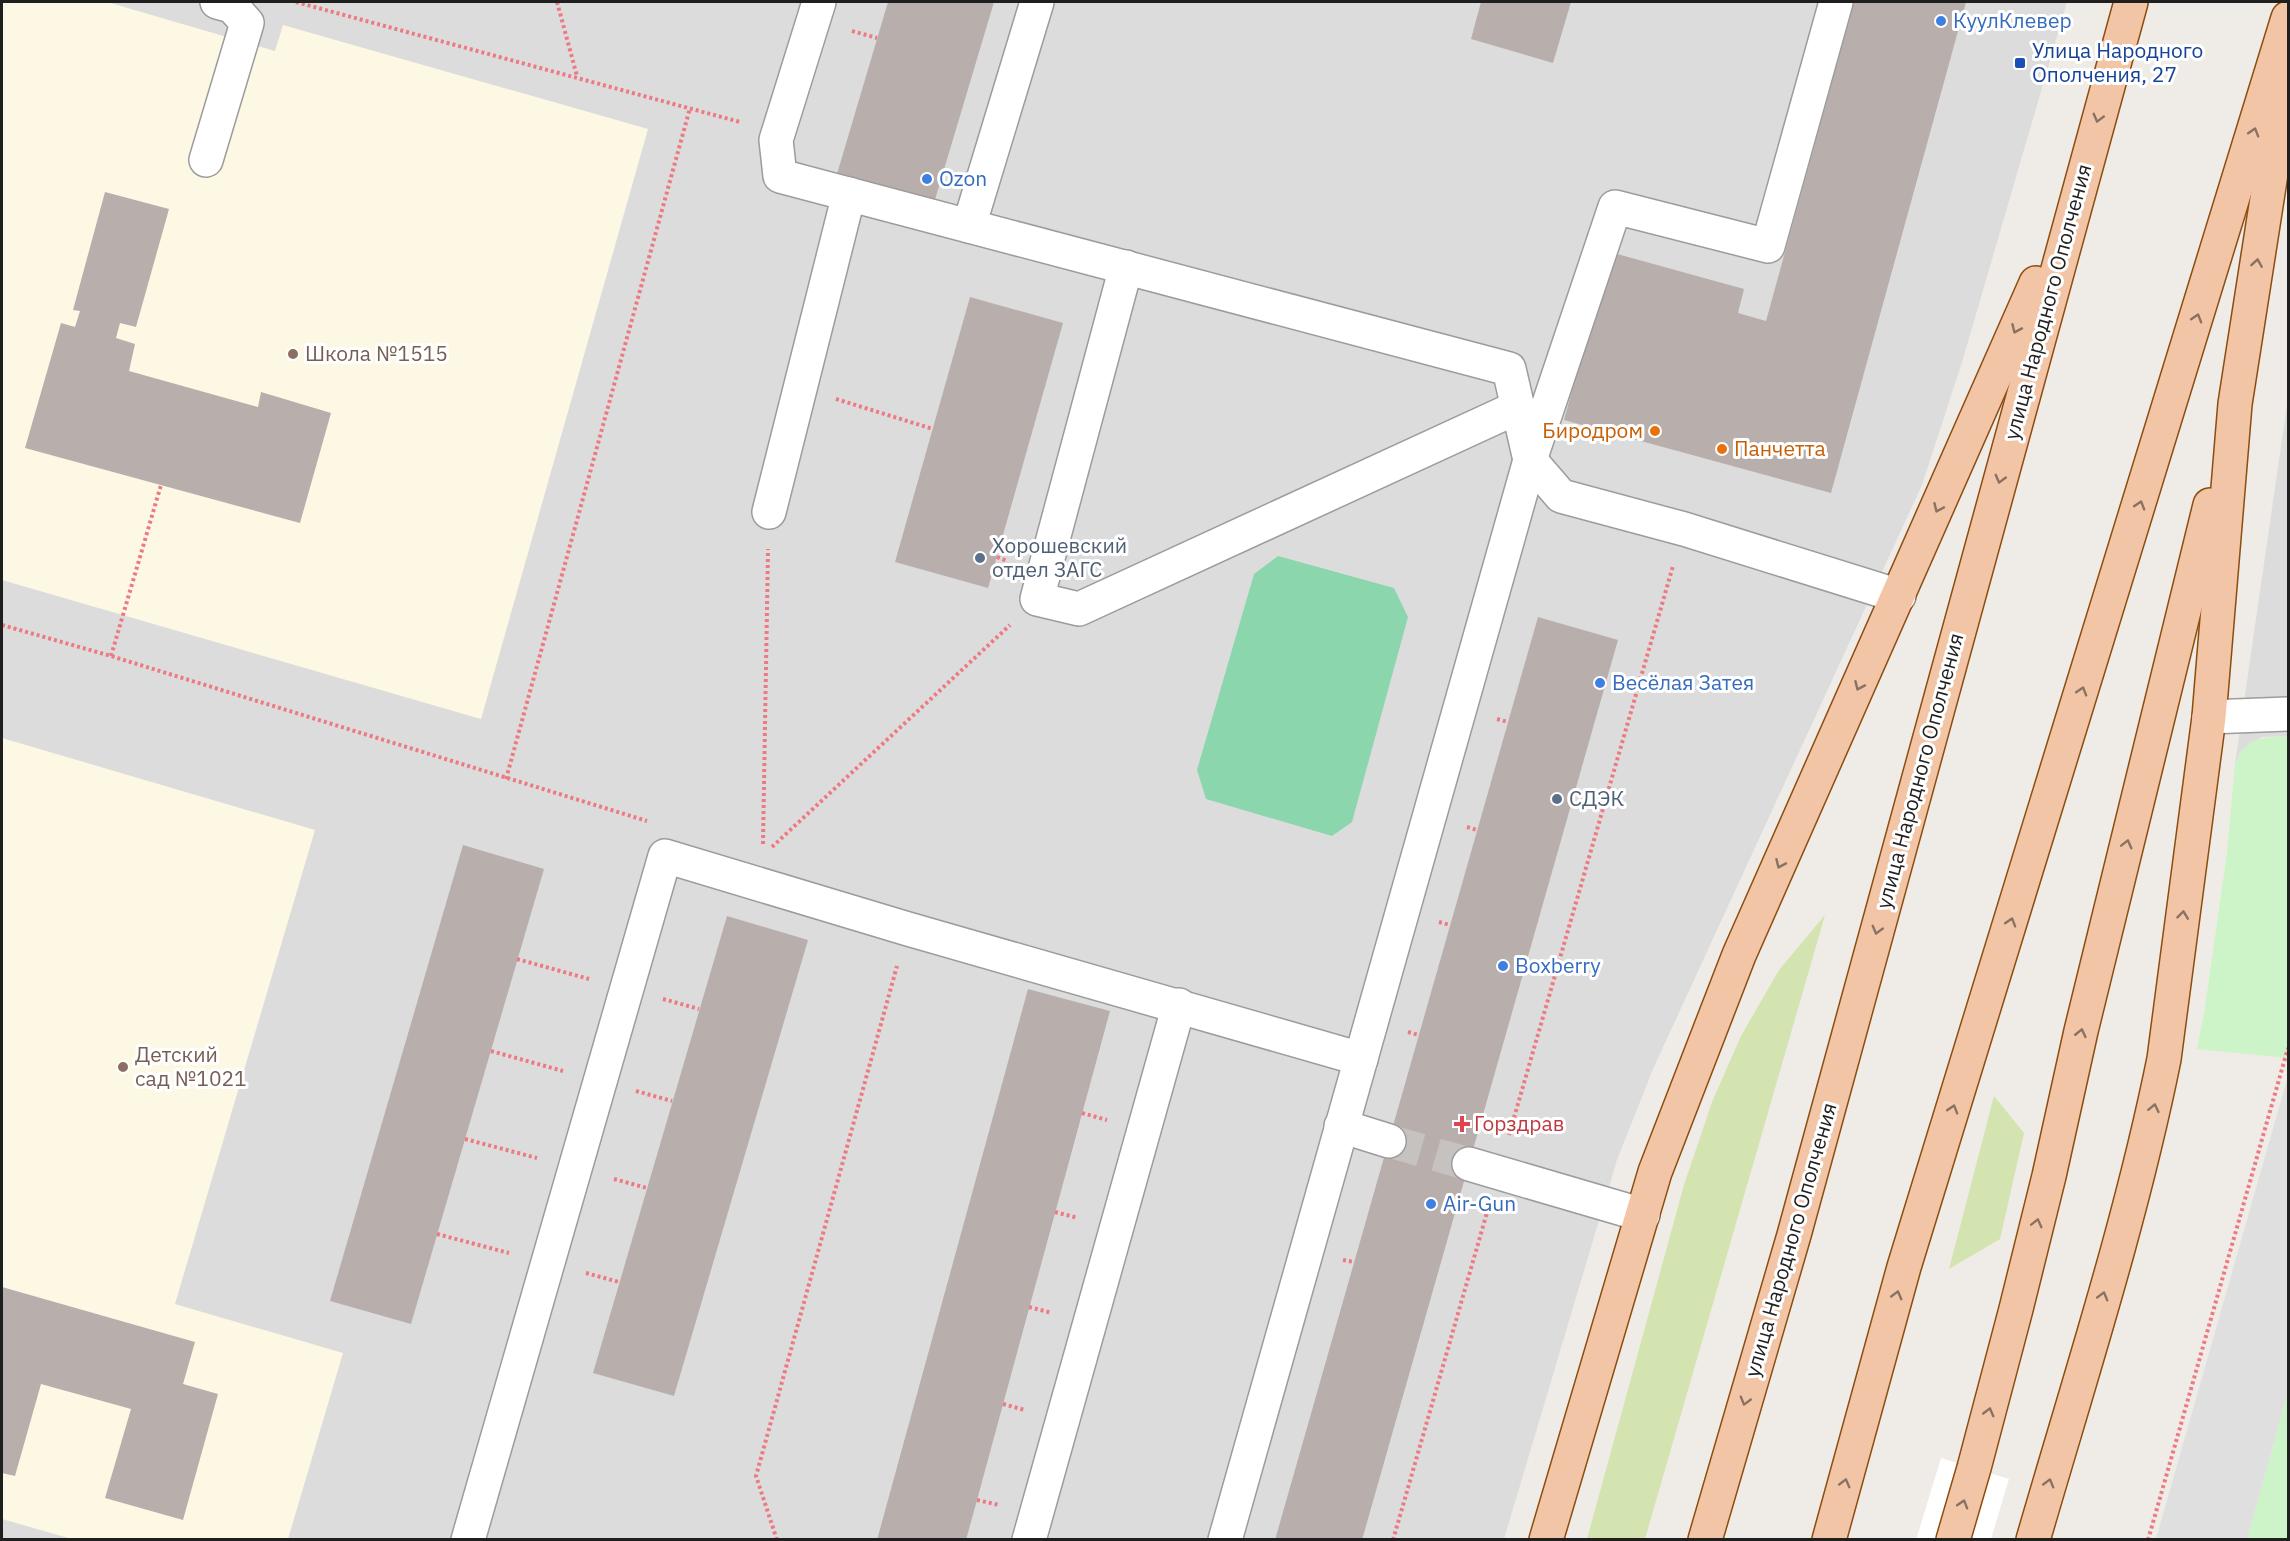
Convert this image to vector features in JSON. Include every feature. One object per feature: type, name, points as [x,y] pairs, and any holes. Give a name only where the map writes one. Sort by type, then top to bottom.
[{"type":"main road","name":"улица Народного Ополчения","points":[[1705,1539],[1794,1235],[2131,2]]},
{"type":"main road","points":[[1829,1539],[1904,1267],[2289,18]]},
{"type":"main road","points":[[2033,1539],[2120,1240],[2152,1114],[2172,1008],[2209,717],[2235,404],[2289,61]]},
{"type":"main road","points":[[1546,1539],[1655,1172],[1739,955],[2081,179]]},
{"type":"main road","points":[[1953,1539],[1974,1468],[2046,1187],[2081,1031],[2235,404]]},
{"type":"lane","points":[[206,160],[247,23],[232,6],[217,2]]},
{"type":"lane","points":[[819,2],[776,140],[780,176],[1509,369],[1530,460],[1561,496],[1684,529],[1899,596]]},
{"type":"lane","points":[[969,226],[1037,2]]},
{"type":"lane","points":[[1225,1539],[1530,460],[1616,207],[1768,246],[1836,2]]},
{"type":"lane","points":[[769,512],[849,194]]},
{"type":"lane","points":[[1126,267],[1037,599],[1079,609],[1518,407]]},
{"type":"lane","points":[[2209,717],[2289,714]]},
{"type":"lane","points":[[468,1539],[665,856],[908,929],[1361,1059]]},
{"type":"lane","points":[[1029,1539],[1179,1005]]},
{"type":"lane","points":[[1341,1126],[1389,1141]]},
{"type":"lane","points":[[1484,1168],[1643,1215]]},
{"type":"path","points":[[296,2],[778,132]]},
{"type":"path","points":[[557,2],[577,76]]},
{"type":"path","points":[[506,779],[690,108]]},
{"type":"path","points":[[800,387],[933,429]]},
{"type":"path","points":[[111,656],[161,485]]},
{"type":"path","points":[[763,856],[769,512]]},
{"type":"path","points":[[1393,1539],[1484,1168],[1684,529]]},
{"type":"path","points":[[772,848],[1037,599]]},
{"type":"path","points":[[2,625],[111,656],[651,822]]},
{"type":"path","points":[[777,1539],[756,1476],[908,929]]},
{"type":"path","points":[[2148,1539],[2289,1048]]},
{"type":"shaded area","points":[[2,2],[2067,2],[1963,359],[1922,485],[1653,1069],[1617,1160],[1504,1539],[2,1540]]},
{"type":"shaded area","name":"Школа №1515","points":[[2,2],[107,2],[275,51],[283,25],[648,129],[481,719],[2,580]]},
{"type":"shaded area","points":[[2288,398],[2288,736],[2262,737],[2240,752],[2235,764]]},
{"type":"shaded area","name":"Детский сад №1021","points":[[2,738],[315,830],[175,1304],[343,1353],[288,1539],[72,1539],[2,1519]]},
{"type":"shaded area","points":[[2288,1076],[2288,1391],[2247,1539],[2156,1539]]},
{"type":"green space","points":[[1278,556],[1394,588],[1408,617],[1352,822],[1332,836],[1206,799],[1197,770],[1254,574]]},
{"type":"green space","points":[[2288,736],[2288,1058],[2197,1049],[2227,853],[2235,764],[2244,748],[2250,743],[2263,738]]},
{"type":"green space","points":[[1825,915],[1645,1539],[1587,1539],[1684,1185],[1712,1102],[1741,1036],[1779,970]]},
{"type":"green space","points":[[1994,1096],[2024,1133],[2000,1239],[1949,1269]]},
{"type":"green space","points":[[2288,1391],[2288,1539],[2247,1539]]},
{"type":"pier","points":[[1941,1458],[2009,1479],[1991,1539],[1916,1540]]},
{"type":"building","points":[[888,2],[994,2],[934,203],[837,174]]},
{"type":"building","points":[[1481,2],[1571,2],[1553,63],[1471,39]]},
{"type":"building","points":[[1854,2],[1966,2],[1831,493],[1564,420],[1610,252],[1744,289],[1738,313],[1766,321]]},
{"type":"building","points":[[105,192],[169,209],[136,327],[120,323],[116,338],[135,344],[129,371],[258,407],[261,392],[331,413],[300,523],[25,448],[61,323],[75,327],[80,311],[73,310]]},
{"type":"building","points":[[970,297],[1063,323],[988,588],[895,562]]},
{"type":"building","points":[[1538,617],[1618,640],[1362,1540],[1275,1540]]},
{"type":"building","points":[[463,845],[544,869],[411,1324],[330,1301]]},
{"type":"building","points":[[727,916],[808,940],[674,1396],[593,1373]]},
{"type":"building","points":[[1028,989],[1110,1011],[977,1500],[966,1540],[877,1540]]},
{"type":"building","points":[[2,1287],[195,1342],[183,1384],[218,1394],[183,1520],[105,1498],[131,1409],[41,1384],[15,1476],[2,1473]]},
{"type":"tunnel","points":[[1389,1141],[1469,1164]]},
{"type":"place","name":"КуулКлевер","points":[[1941,21]]},
{"type":"place","name":"Улица Народного Ополчения, 27","points":[[2020,63]]},
{"type":"place","name":"Ozon","points":[[927,179]]},
{"type":"place","name":"Школа №1515","points":[[293,354]]},
{"type":"place","name":"Биродром","points":[[1655,431]]},
{"type":"place","name":"Панчетта","points":[[1722,449]]},
{"type":"place","name":"Хорошевский отдел ЗАГС","points":[[980,558]]},
{"type":"place","name":"Весёлая Затея","points":[[1600,683]]},
{"type":"place","name":"СДЭК","points":[[1557,799]]},
{"type":"place","name":"Boxberry","points":[[1503,966]]},
{"type":"place","name":"Детский сад №1021","points":[[123,1067]]},
{"type":"place","name":"Горздрав","points":[[1462,1124]]},
{"type":"place","name":"Air-Gun","points":[[1431,1204]]}]
